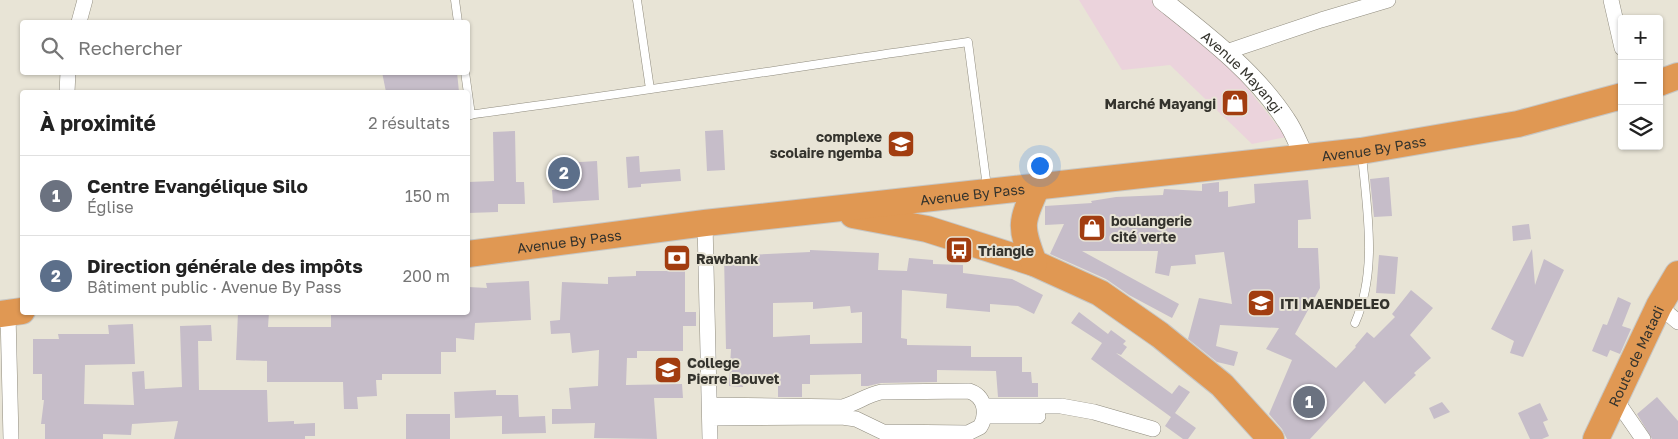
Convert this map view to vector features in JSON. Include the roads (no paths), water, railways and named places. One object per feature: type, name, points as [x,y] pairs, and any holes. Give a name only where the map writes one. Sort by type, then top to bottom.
[{"type":"highway","points":[[1663,82],[1678,76]]},
{"type":"highway","name":"Avenue By Pass","points":[[470,254],[706,223],[988,190],[1037,188],[1361,151],[1518,124],[1618,97]]},
{"type":"highway","points":[[1034,262],[1023,234],[1023,224],[1025,214],[1037,188]]},
{"type":"highway","points":[[825,210],[927,228],[1034,262],[1100,293],[1160,335],[1222,385],[1271,439]]},
{"type":"highway","name":"Route de Matadi","points":[[1596,439],[1614,397],[1668,314],[1678,274]]},
{"type":"street","points":[[79,20],[84,0]]},
{"type":"street","name":"Avenue Mayangi","points":[[1162,0],[1226,52],[1252,78],[1286,120],[1305,158]]},
{"type":"street","points":[[1226,52],[1388,0]]},
{"type":"street","points":[[1612,0],[1618,29]]},
{"type":"street","points":[[66,90],[68,75]]},
{"type":"street","points":[[706,223],[710,439]]},
{"type":"street","points":[[8,311],[11,439]]},
{"type":"street","points":[[969,391],[980,398],[984,411],[980,427],[968,433],[883,432],[860,423],[855,411],[869,394],[881,392],[969,391]]},
{"type":"street","points":[[1614,397],[1643,439]]},
{"type":"street","points":[[984,411],[1061,406],[1094,412],[1153,429]]},
{"type":"street","points":[[710,411],[842,407],[855,411]]},
{"type":"street","points":[[984,411],[1052,416]]},
{"type":"lane","points":[[455,0],[458,20]]},
{"type":"lane","points":[[637,0],[650,89]]},
{"type":"lane","points":[[470,115],[968,42],[988,190]]},
{"type":"lane","points":[[465,75],[467,90]]},
{"type":"lane","points":[[1355,323],[1364,302],[1370,240],[1361,151]]},
{"type":"place","name":"Marché Mayangi","points":[[1235,103]]},
{"type":"place","name":"complexe scolaire ngemba","points":[[901,144]]},
{"type":"place","name":"Direction générale des impôts","points":[[564,173]]},
{"type":"place","name":"boulangerie cité verte","points":[[1092,228]]},
{"type":"place","name":"Triangle","points":[[959,250]]},
{"type":"place","name":"Rawbank","points":[[677,258]]},
{"type":"place","name":"ITI MAENDELEO","points":[[1261,303]]},
{"type":"place","name":"College Pierre Bouvet","points":[[668,370]]},
{"type":"place","name":"Centre Evangélique Silo","points":[[1309,402]]}]
